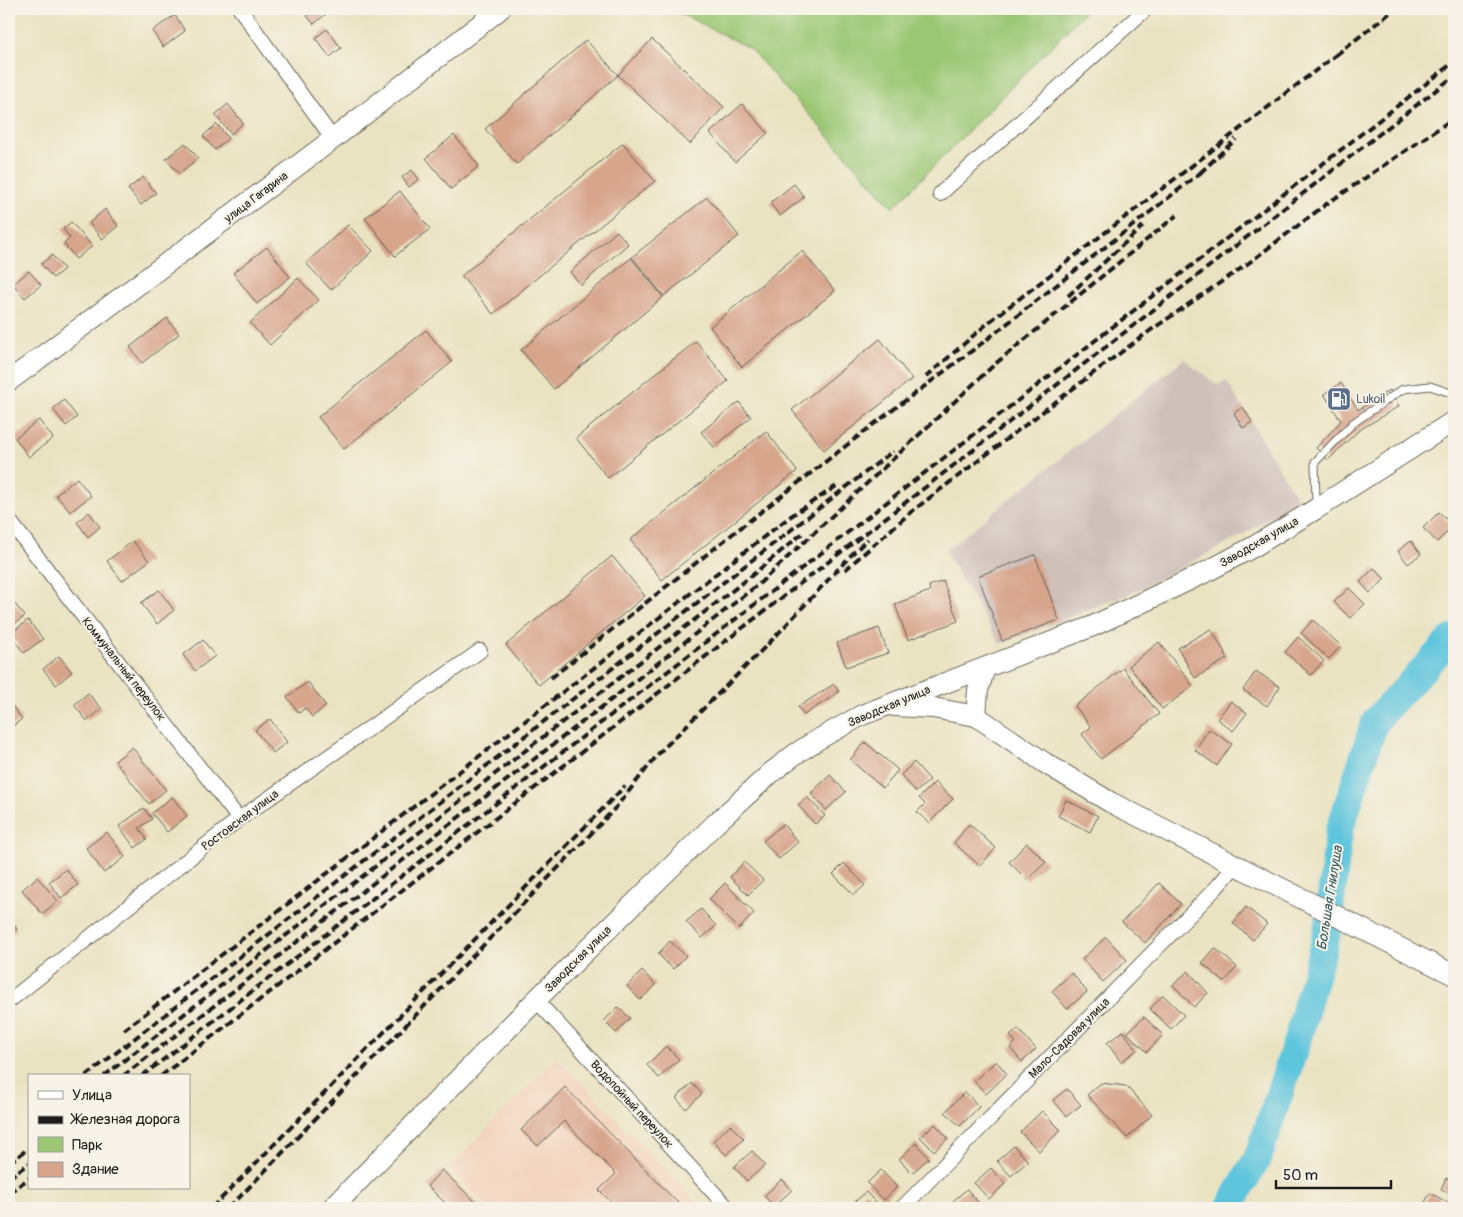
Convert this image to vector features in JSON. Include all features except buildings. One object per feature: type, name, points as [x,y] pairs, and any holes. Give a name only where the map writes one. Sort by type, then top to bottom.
[{"type":"main road","name":"улица Гагарина","points":[[9,382],[333,139],[500,9]]},
{"type":"main road","name":"Заводская улица","points":[[332,1208],[536,1000],[714,824],[772,772],[817,740],[862,715],[1093,626],[1208,571],[1253,547],[1316,509],[1454,421]]},
{"type":"main road","points":[[976,716],[978,690],[985,668]]},
{"type":"main road","points":[[887,706],[919,707],[976,716],[1080,785],[1235,866],[1351,922],[1454,976]]},
{"type":"street","points":[[240,9],[333,139]]},
{"type":"street","points":[[940,194],[1146,9]]},
{"type":"street","name":"Коммунальный переулок","points":[[9,520],[239,819]]},
{"type":"street","name":"Ростовская улица","points":[[11,995],[239,819],[480,651]]},
{"type":"street","name":"Мало-Садовая улица","points":[[902,1208],[1216,888],[1235,866]]},
{"type":"street","name":"Водопойный переулок","points":[[536,1000],[728,1208]]},
{"type":"lane","points":[[1316,509],[1316,462],[1353,423],[1403,389],[1430,386],[1454,394]]},
{"type":"shaded area","points":[[1184,359],[1217,385],[1226,380],[1298,500],[1236,539],[1134,592],[1000,644],[945,551]]},
{"type":"shaded area","points":[[557,1057],[702,1208],[488,1208],[448,1168]]},
{"type":"green space","points":[[672,9],[1088,9],[893,208],[749,48]]},
{"type":"waterway","name":"Большая Гнилуша","points":[[1229,1208],[1259,1155],[1297,1041],[1327,933],[1339,832],[1375,721],[1454,638]]},
{"type":"railway","points":[[1336,55],[1395,9]]},
{"type":"railway","points":[[926,377],[989,322],[1341,51]]},
{"type":"railway","points":[[145,1074],[802,568],[1454,62]]},
{"type":"railway","points":[[164,1074],[945,472],[1454,76]]},
{"type":"railway","points":[[845,570],[911,512],[1151,330],[1246,265],[1325,205],[1454,118]]},
{"type":"railway","points":[[1200,173],[1236,139]]},
{"type":"railway","points":[[551,678],[735,532],[1204,170]]},
{"type":"railway","points":[[126,1074],[760,583],[995,364],[1177,215]]},
{"type":"railway","points":[[1068,296],[1143,226]]},
{"type":"railway","points":[[89,1074],[893,451]]},
{"type":"railway","points":[[124,1030],[791,516],[838,485]]},
{"type":"railway","points":[[107,1074],[750,577],[803,533]]},
{"type":"railway","points":[[229,1208],[587,838],[617,806],[659,753],[773,639],[868,539]]},
{"type":"railway","points":[[212,1208],[625,786]]},
{"type":"railway","points":[[9,1163],[28,1149]]},
{"type":"railway","points":[[9,1178],[28,1164]]},
{"type":"railway","points":[[9,1193],[28,1179]]},
{"type":"place","name":"Lukoil","points":[[1339,399]]}]
